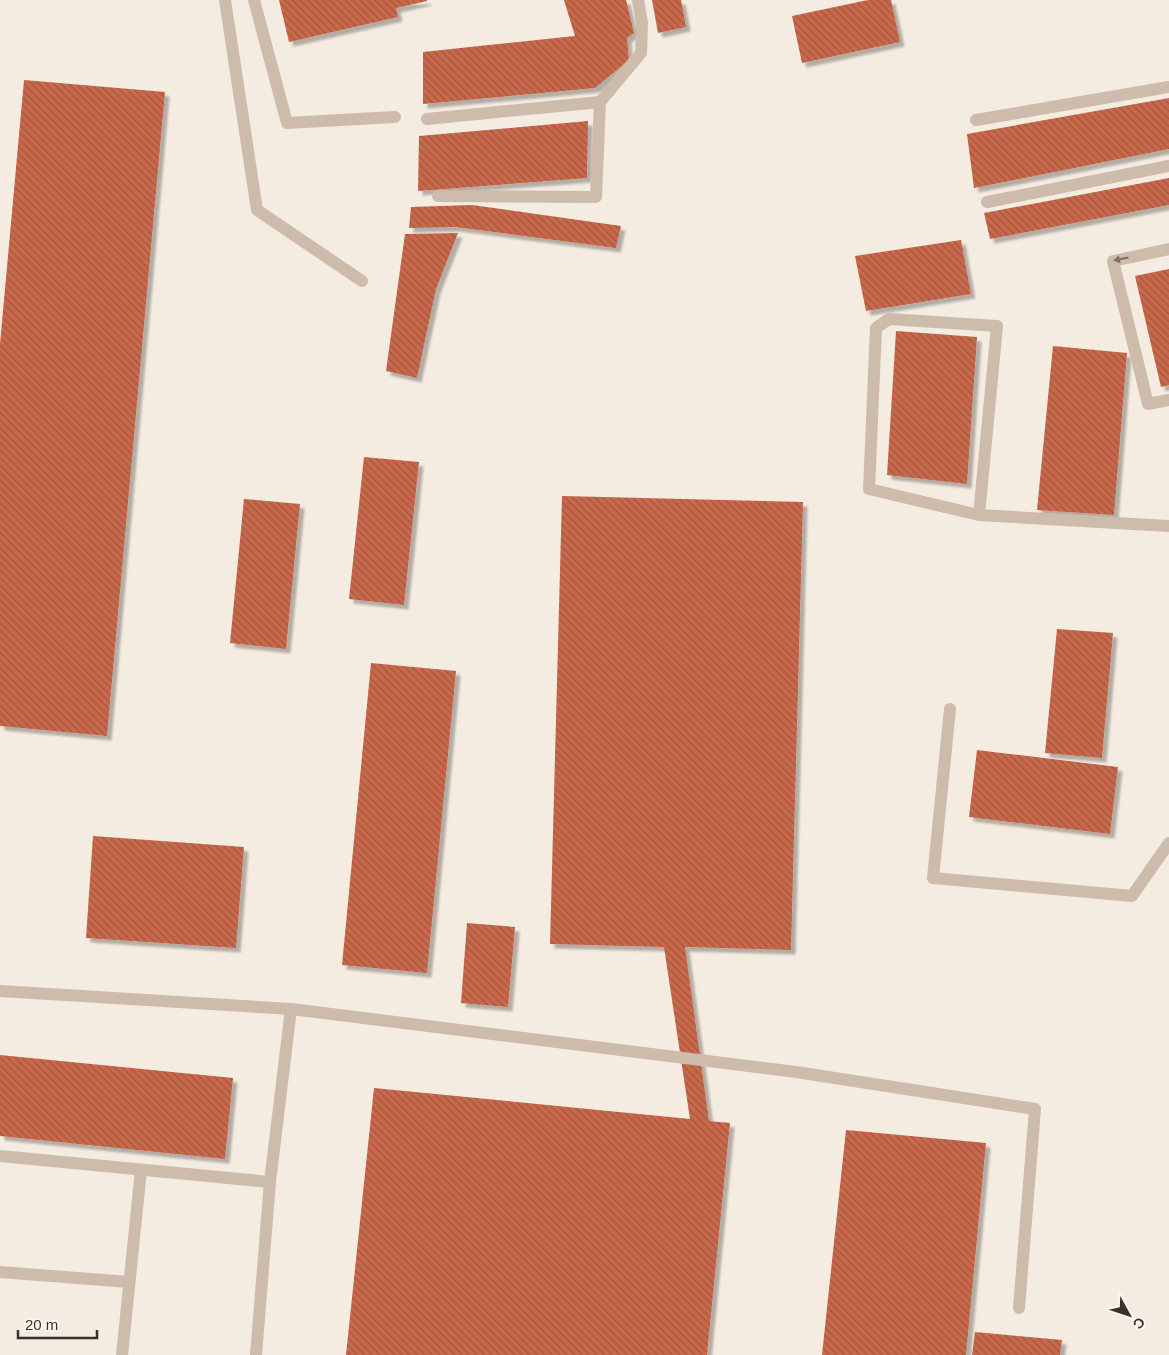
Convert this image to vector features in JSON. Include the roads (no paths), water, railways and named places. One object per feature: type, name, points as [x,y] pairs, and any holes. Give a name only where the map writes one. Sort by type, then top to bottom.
[{"type":"lane","points":[[225,0],[258,210],[362,281]]},
{"type":"lane","points":[[254,0],[287,123],[394,117]]},
{"type":"lane","points":[[438,196],[596,197],[600,102],[641,53],[642,23],[638,0]]},
{"type":"lane","points":[[976,120],[1169,87]]},
{"type":"lane","points":[[427,119],[600,102]]},
{"type":"lane","points":[[987,202],[1169,166]]},
{"type":"lane","points":[[1169,249],[1113,261],[1148,404],[1169,400]]},
{"type":"lane","points":[[980,516],[997,326],[890,319],[876,328],[869,489],[980,516],[1169,526]]},
{"type":"lane","points":[[950,709],[933,878],[1132,896],[1169,843]]},
{"type":"lane","points":[[0,990],[291,1009],[796,1072],[1035,1108],[1019,1308]]},
{"type":"lane","points":[[256,1355],[270,1182],[291,1009]]},
{"type":"lane","points":[[0,1156],[270,1182]]},
{"type":"lane","points":[[122,1355],[141,1170]]},
{"type":"lane","points":[[0,1272],[129,1282]]}]
